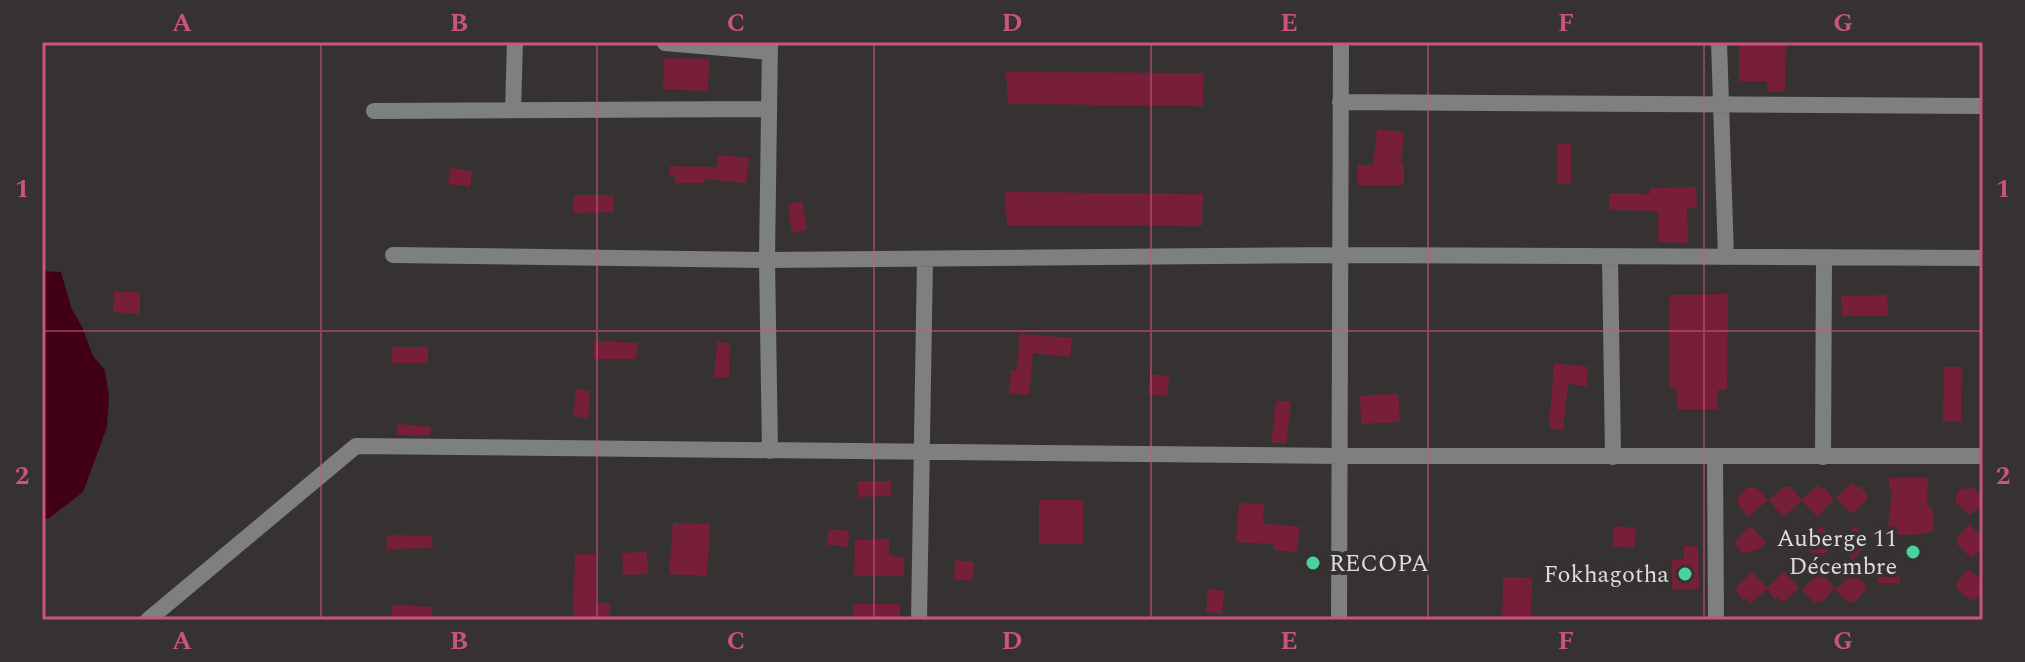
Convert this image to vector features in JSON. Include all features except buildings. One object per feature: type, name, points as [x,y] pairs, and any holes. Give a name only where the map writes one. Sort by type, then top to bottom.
[{"type":"street","points":[[513,110],[515,42]]},
{"type":"street","points":[[1339,620],[1341,42]]},
{"type":"street","points":[[1719,42],[1726,257]]},
{"type":"street","points":[[665,43],[770,47],[767,260],[770,451]]},
{"type":"street","points":[[1340,102],[1983,106]]},
{"type":"street","points":[[374,111],[769,109]]},
{"type":"street","points":[[393,255],[767,260],[1341,255],[1983,258]]},
{"type":"street","points":[[1610,257],[1613,457]]},
{"type":"street","points":[[1823,457],[1824,258]]},
{"type":"street","points":[[919,620],[925,259]]},
{"type":"street","points":[[148,620],[356,446],[1341,456],[1983,456]]},
{"type":"street","points":[[1715,457],[1716,620]]},
{"type":"shaded area","points":[[42,271],[61,272],[71,307],[93,356],[105,370],[109,397],[107,427],[83,492],[48,519],[42,517]]},
{"type":"place","name":"Auberge 11 Décembre","points":[[1913,552]]},
{"type":"place","name":"RECOPA","points":[[1313,563]]},
{"type":"place","name":"Fokhagotha","points":[[1685,574]]}]
